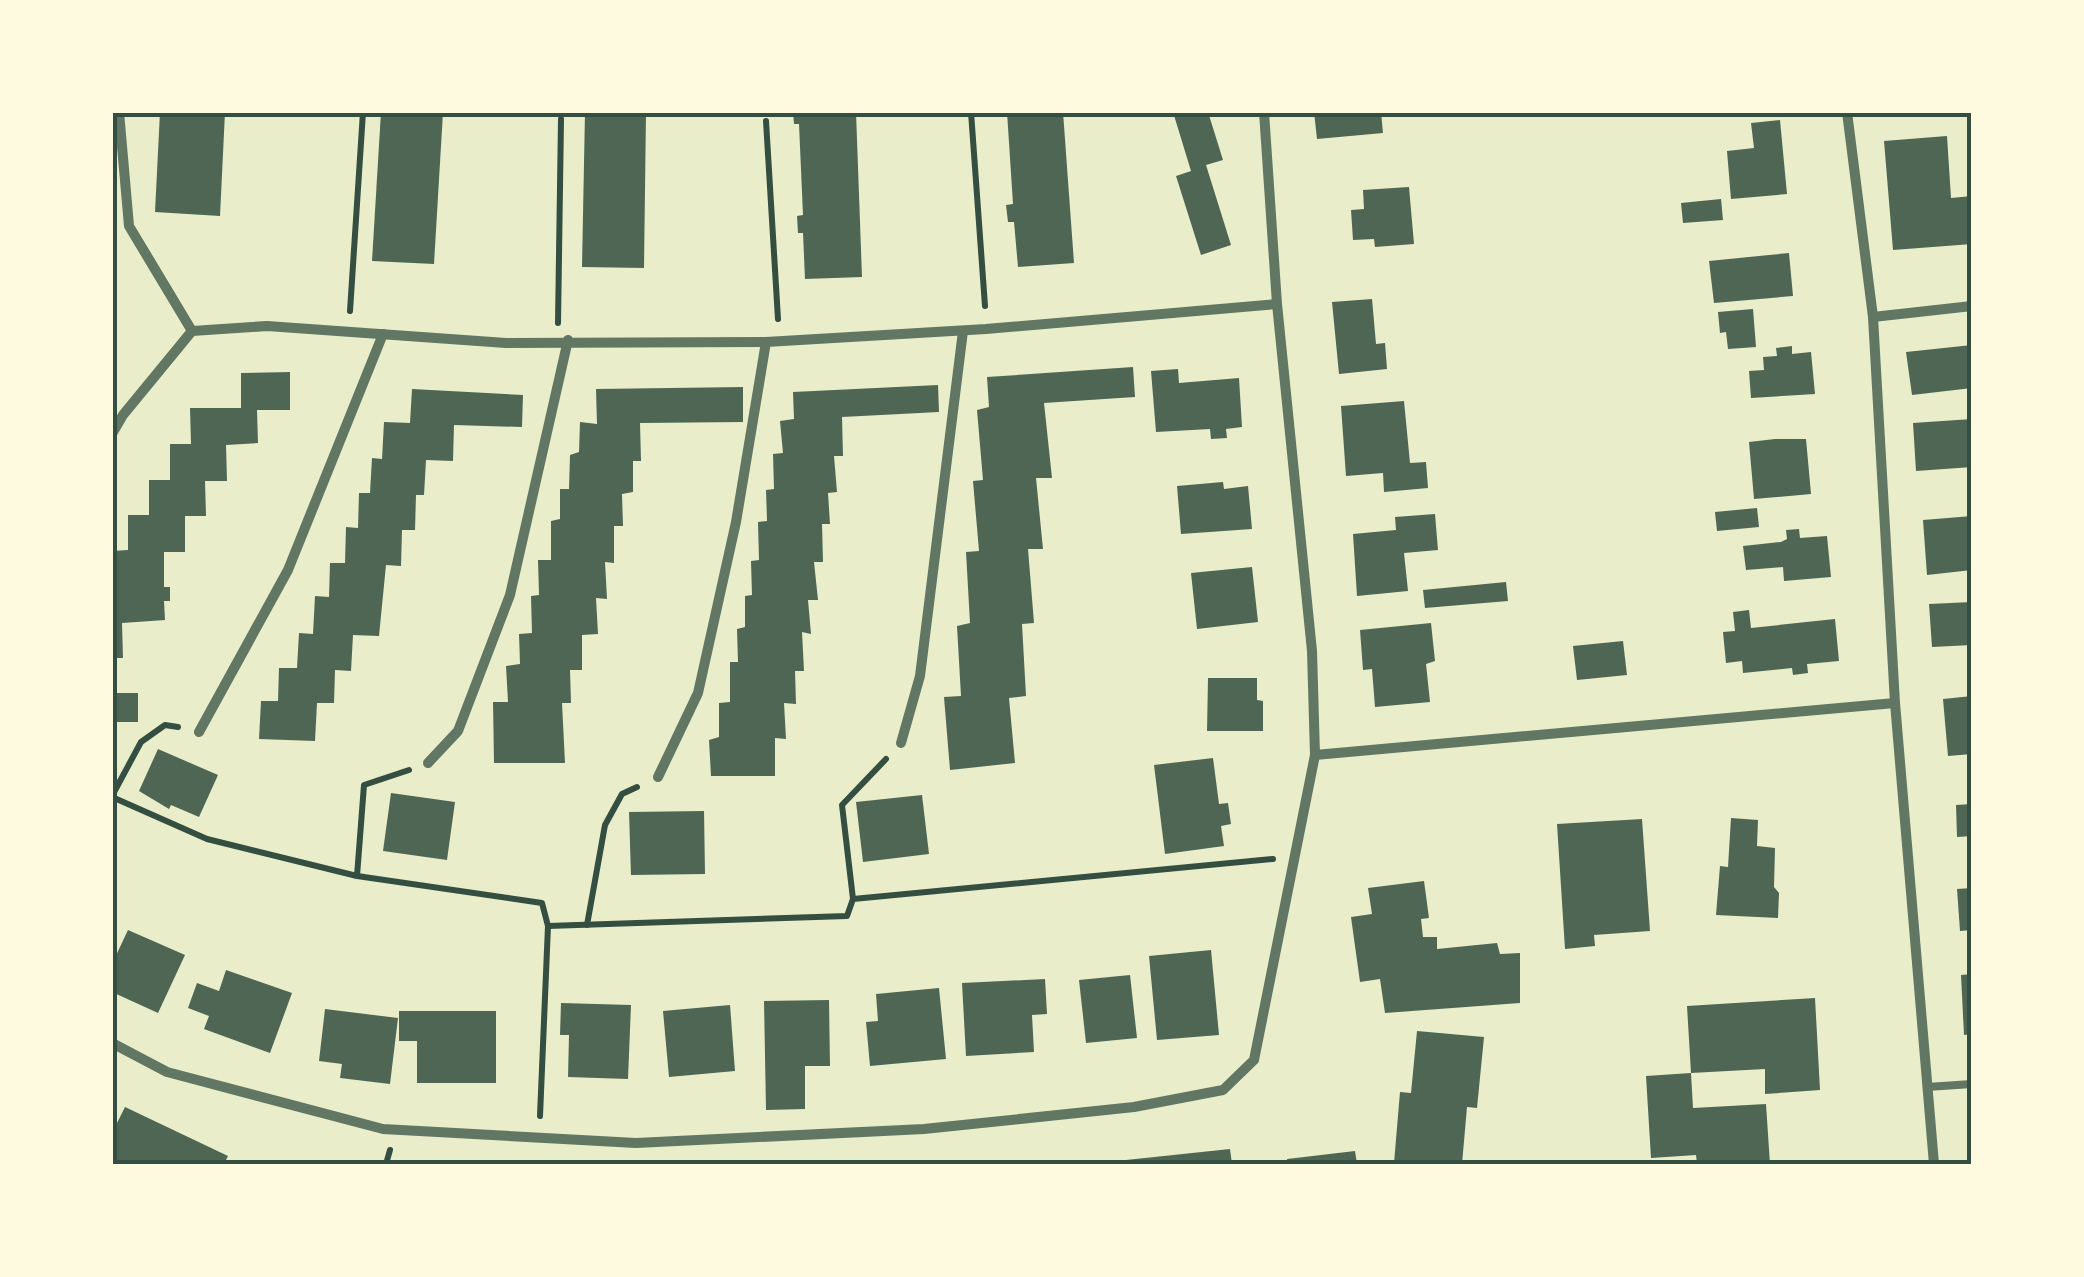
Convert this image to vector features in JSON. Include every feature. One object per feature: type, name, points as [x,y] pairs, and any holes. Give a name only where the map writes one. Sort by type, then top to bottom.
[{"type":"street","points":[[119,112],[129,226],[192,332]]},
{"type":"street","points":[[112,1043],[166,1072],[383,1129],[636,1143],[924,1129],[1134,1107],[1223,1090],[1254,1060],[1315,755],[1312,650],[1277,304],[1264,112]]},
{"type":"street","points":[[1847,112],[1873,317],[1895,703],[1934,1164]]},
{"type":"street","points":[[112,434],[123,414],[192,332],[267,326],[506,343],[766,342],[963,331],[1277,304]]},
{"type":"street","points":[[1873,317],[1972,306]]},
{"type":"street","points":[[901,743],[920,676],[963,331]]},
{"type":"street","points":[[199,732],[288,570],[383,334]]},
{"type":"street","points":[[428,763],[458,731],[510,595],[562,341]]},
{"type":"street","points":[[658,777],[698,692],[736,522],[766,342]]},
{"type":"street","points":[[1315,755],[1895,703]]},
{"type":"lane","points":[[1927,1087],[1972,1084]]},
{"type":"path","points":[[348,332],[363,112]]},
{"type":"path","points":[[971,112],[986,329]]},
{"type":"path","points":[[560,119],[562,341]]},
{"type":"path","points":[[766,121],[780,341]]},
{"type":"path","points":[[199,732],[165,725],[142,742],[112,797],[207,839],[358,876],[542,902],[548,926],[540,1138]]},
{"type":"path","points":[[548,926],[847,916],[853,898],[842,805],[901,743]]},
{"type":"path","points":[[358,876],[364,785],[428,763]]},
{"type":"path","points":[[587,925],[605,825],[622,794],[658,777]]},
{"type":"path","points":[[853,898],[1296,857]]},
{"type":"building","points":[[160,112],[225,112],[220,216],[155,212]]},
{"type":"building","points":[[381,112],[443,112],[434,264],[372,261]]},
{"type":"building","points":[[585,112],[646,112],[644,268],[582,267]]},
{"type":"building","points":[[793,112],[856,112],[862,277],[805,279],[803,233],[798,233],[797,216],[803,215],[799,124],[794,124]]},
{"type":"building","points":[[1007,112],[1063,112],[1074,263],[1018,267],[1014,222],[1008,222],[1006,205],[1013,204]]},
{"type":"building","points":[[1173,112],[1208,112],[1223,160],[1206,165],[1231,245],[1201,255],[1176,176],[1191,171]]},
{"type":"building","points":[[1314,112],[1381,112],[1383,133],[1317,139]]},
{"type":"building","points":[[1780,120],[1787,194],[1731,199],[1727,151],[1754,148],[1751,123]]},
{"type":"building","points":[[1947,136],[1951,198],[1972,196],[1972,244],[1893,250],[1884,141]]},
{"type":"building","points":[[1409,187],[1414,244],[1375,247],[1374,239],[1353,240],[1351,210],[1364,209],[1363,190]]},
{"type":"building","points":[[1721,199],[1723,220],[1683,223],[1681,203]]},
{"type":"building","points":[[1789,253],[1793,296],[1714,303],[1709,261]]},
{"type":"building","points":[[1372,299],[1376,344],[1385,343],[1387,369],[1339,374],[1332,302]]},
{"type":"building","points":[[1753,309],[1756,347],[1728,349],[1726,332],[1720,333],[1718,312]]},
{"type":"building","points":[[1972,345],[1972,388],[1912,395],[1906,352]]},
{"type":"building","points":[[1792,346],[1792,354],[1811,352],[1815,394],[1751,398],[1749,371],[1764,370],[1763,357],[1777,356],[1776,348]]},
{"type":"building","points":[[1133,367],[1135,397],[1044,403],[1052,478],[1036,478],[1043,549],[1028,549],[1034,623],[1022,624],[1026,696],[1009,698],[1015,763],[950,770],[944,697],[961,696],[957,626],[970,623],[966,552],[979,551],[973,481],[983,480],[977,410],[989,407],[987,377]]},
{"type":"building","points":[[1178,369],[1179,383],[1239,378],[1242,427],[1226,429],[1227,438],[1211,439],[1210,429],[1156,432],[1151,371]]},
{"type":"building","points":[[290,372],[290,410],[257,410],[258,443],[226,445],[227,481],[205,481],[206,516],[185,516],[185,552],[164,552],[164,587],[170,587],[170,601],[164,601],[165,620],[122,623],[123,658],[112,658],[112,551],[128,550],[128,515],[149,515],[149,480],[170,480],[170,444],[191,444],[190,408],[241,408],[241,373]]},
{"type":"building","points":[[938,385],[939,412],[842,417],[843,456],[834,456],[837,492],[828,493],[830,524],[822,524],[823,562],[814,562],[818,600],[808,600],[811,634],[802,632],[804,671],[795,671],[796,704],[784,703],[786,739],[775,738],[775,776],[711,776],[709,740],[719,737],[719,703],[730,702],[730,662],[738,662],[737,629],[745,627],[745,596],[752,595],[751,561],[759,560],[758,522],[767,521],[766,490],[774,489],[773,454],[783,453],[780,421],[794,419],[793,392]]},
{"type":"building","points":[[743,387],[743,422],[640,423],[641,461],[633,461],[633,492],[622,494],[623,526],[614,526],[614,563],[605,562],[607,599],[596,598],[598,634],[582,635],[582,670],[570,670],[571,703],[562,703],[565,763],[494,763],[493,702],[508,702],[506,666],[520,664],[519,634],[532,633],[531,596],[539,595],[538,560],[551,560],[551,521],[560,519],[560,489],[569,489],[570,455],[579,452],[580,422],[597,424],[596,389]]},
{"type":"building","points":[[412,389],[523,395],[522,427],[454,425],[453,461],[426,460],[424,495],[416,495],[415,530],[402,530],[401,566],[386,565],[379,636],[353,635],[351,671],[335,670],[334,703],[317,703],[315,741],[259,739],[261,701],[278,701],[279,668],[297,668],[299,633],[313,634],[315,596],[329,597],[330,563],[345,563],[346,527],[358,528],[359,493],[370,493],[372,458],[382,459],[384,422],[410,423]]},
{"type":"building","points":[[1404,401],[1410,463],[1426,462],[1428,488],[1384,492],[1383,473],[1346,476],[1341,406]]},
{"type":"building","points":[[1972,419],[1972,467],[1916,471],[1913,423]]},
{"type":"building","points":[[1806,439],[1811,494],[1754,499],[1749,442]]},
{"type":"building","points":[[1223,482],[1224,489],[1248,486],[1252,529],[1181,534],[1177,486]]},
{"type":"building","points":[[1757,508],[1759,527],[1717,531],[1715,512]]},
{"type":"building","points":[[1435,514],[1438,550],[1404,553],[1408,591],[1357,596],[1353,534],[1396,530],[1395,517]]},
{"type":"building","points":[[1972,516],[1972,570],[1927,575],[1923,520]]},
{"type":"building","points":[[1799,529],[1800,538],[1827,536],[1831,577],[1784,581],[1783,567],[1746,570],[1743,546],[1781,542],[1787,539],[1786,530]]},
{"type":"building","points":[[1252,567],[1258,622],[1197,629],[1191,573]]},
{"type":"building","points":[[1506,582],[1508,601],[1425,608],[1423,590]]},
{"type":"building","points":[[1972,602],[1972,645],[1932,647],[1929,604]]},
{"type":"building","points":[[1749,610],[1751,628],[1835,619],[1839,661],[1807,664],[1808,673],[1793,675],[1792,668],[1743,673],[1742,661],[1726,663],[1723,632],[1735,631],[1733,612]]},
{"type":"building","points":[[1431,623],[1435,661],[1426,664],[1430,702],[1375,707],[1372,669],[1363,670],[1360,630]]},
{"type":"building","points":[[1623,641],[1627,675],[1577,680],[1573,646]]},
{"type":"building","points":[[1208,678],[1257,678],[1257,700],[1263,701],[1263,731],[1207,731]]},
{"type":"building","points":[[112,693],[138,693],[138,722],[112,722]]},
{"type":"building","points":[[1972,696],[1972,754],[1948,756],[1943,699]]},
{"type":"building","points":[[158,749],[218,775],[199,817],[171,805],[169,809],[139,791]]},
{"type":"building","points":[[1213,758],[1219,804],[1228,803],[1231,824],[1221,826],[1224,846],[1165,854],[1154,765]]},
{"type":"building","points":[[391,793],[455,802],[447,860],[383,851]]},
{"type":"building","points":[[922,795],[929,854],[863,862],[856,802]]},
{"type":"building","points":[[1972,804],[1972,836],[1957,837],[1956,805]]},
{"type":"building","points":[[704,811],[705,874],[631,875],[629,812]]},
{"type":"building","points":[[1731,818],[1758,820],[1757,846],[1775,848],[1778,918],[1716,915],[1720,866],[1728,867]]},
{"type":"building","points":[[1642,819],[1650,931],[1594,935],[1595,946],[1565,949],[1557,824]]},
{"type":"building","points":[[1424,881],[1429,918],[1421,919],[1423,937],[1437,937],[1437,949],[1497,943],[1500,954],[1520,953],[1520,1003],[1385,1013],[1380,979],[1360,982],[1351,917],[1372,914],[1368,888]]},
{"type":"building","points":[[1972,888],[1972,930],[1960,931],[1957,889]]},
{"type":"building","points":[[128,930],[185,955],[158,1013],[112,992],[112,964]]},
{"type":"building","points":[[1211,950],[1219,1035],[1157,1040],[1149,956]]},
{"type":"building","points":[[226,970],[292,993],[270,1053],[204,1029],[209,1016],[188,1008],[197,983],[219,991]]},
{"type":"building","points":[[1972,974],[1972,1034],[1964,1035],[1961,975]]},
{"type":"building","points":[[1130,975],[1137,1038],[1086,1043],[1079,980]]},
{"type":"building","points":[[1045,979],[1047,1014],[1032,1015],[1034,1052],[966,1056],[962,983]]},
{"type":"building","points":[[939,988],[946,1059],[870,1066],[866,1022],[878,1021],[876,994]]},
{"type":"building","points":[[1815,998],[1820,1090],[1765,1094],[1765,1069],[1691,1073],[1687,1006]]},
{"type":"building","points":[[829,1000],[830,1066],[805,1066],[805,1109],[766,1110],[764,1001]]},
{"type":"building","points":[[561,1003],[631,1005],[628,1079],[568,1077],[569,1035],[560,1035]]},
{"type":"building","points":[[730,1005],[735,1071],[669,1077],[663,1011]]},
{"type":"building","points":[[325,1009],[398,1018],[390,1084],[340,1078],[342,1064],[319,1061]]},
{"type":"building","points":[[399,1011],[496,1011],[496,1083],[417,1083],[417,1041],[399,1041]]},
{"type":"building","points":[[1417,1031],[1484,1037],[1477,1108],[1467,1107],[1462,1164],[1394,1163],[1400,1092],[1411,1093]]},
{"type":"building","points":[[1691,1073],[1693,1108],[1766,1104],[1770,1164],[1697,1164],[1696,1155],[1651,1158],[1646,1076]]},
{"type":"building","points":[[125,1107],[228,1156],[224,1164],[112,1164],[112,1133]]},
{"type":"building","points":[[1230,1149],[1232,1164],[1107,1164],[1107,1162]]},
{"type":"building","points":[[1355,1151],[1357,1164],[1288,1164],[1287,1159]]}]
